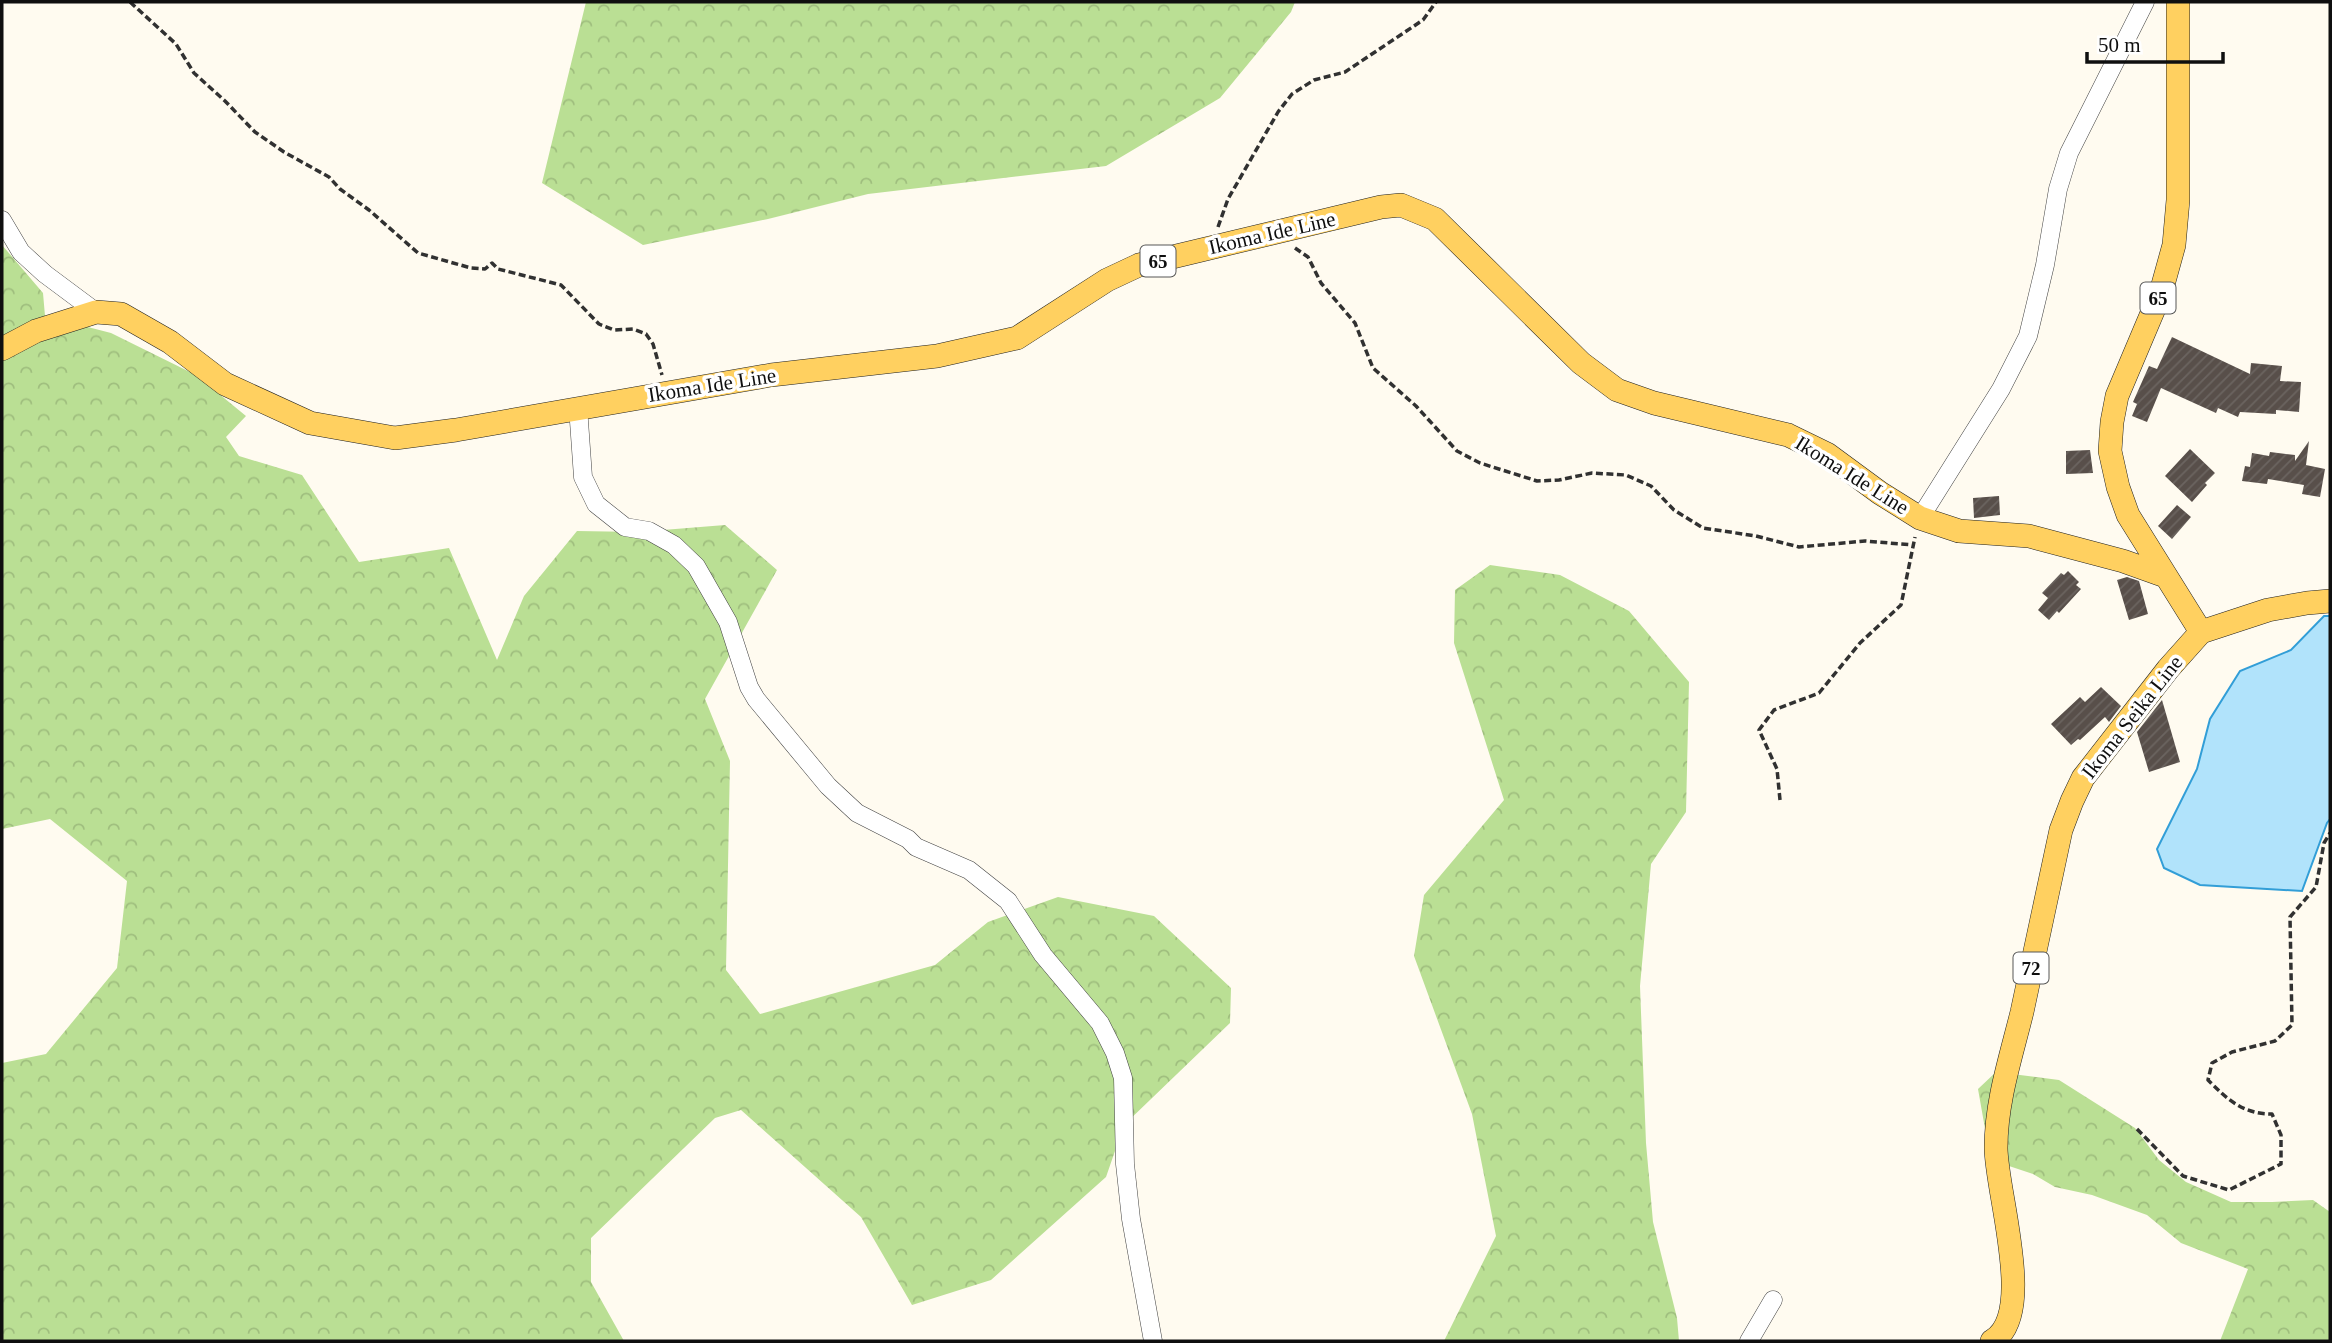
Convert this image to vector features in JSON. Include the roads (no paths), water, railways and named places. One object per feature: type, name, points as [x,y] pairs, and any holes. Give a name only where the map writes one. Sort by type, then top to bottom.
[{"type":"main road","name":"65","points":[[2178,2],[2178,200],[2174,245],[2161,292],[2117,396],[2110,452],[2125,505],[2165,576],[2201,632]]},
{"type":"main road","name":"Ikoma Ide Line","points":[[2,349],[36,331],[96,312],[121,314],[170,342],[225,384],[310,423],[394,438],[456,430],[771,375],[937,356],[1017,338],[1107,280],[1139,265],[1381,207],[1401,205],[1435,219],[1581,363],[1617,390],[1654,403],[1788,435],[1827,454],[1920,518],[1959,531],[2029,536],[2123,561],[2165,576]]},
{"type":"main road","points":[[2201,632],[2268,610],[2330,601]]},
{"type":"main road","name":"Ikoma Seika Line","points":[[1992,1341],[2007,1328],[2013,1298],[2010,1238],[1998,1181],[1997,1123],[2061,830],[2083,778],[2168,669],[2201,632]]},
{"type":"street","points":[[1920,518],[2001,389],[2028,336],[2045,265],[2058,188],[2069,153],[2146,2]]},
{"type":"street","points":[[2,220],[21,252],[96,312]]},
{"type":"street","points":[[578,407],[583,477],[596,504],[625,527],[649,531],[674,545],[696,566],[728,622],[749,687],[756,699],[828,786],[857,813],[908,839],[916,846],[969,870],[1008,901],[1043,955],[1100,1023],[1115,1053],[1123,1078],[1129,1206],[1153,1341]]},
{"type":"street","points":[[1749,1341],[1773,1300]]},
{"type":"water","points":[[2324,616],[2330,616],[2330,819],[2302,891],[2200,885],[2164,868],[2157,849],[2197,769],[2210,719],[2240,671],[2291,650]]}]
